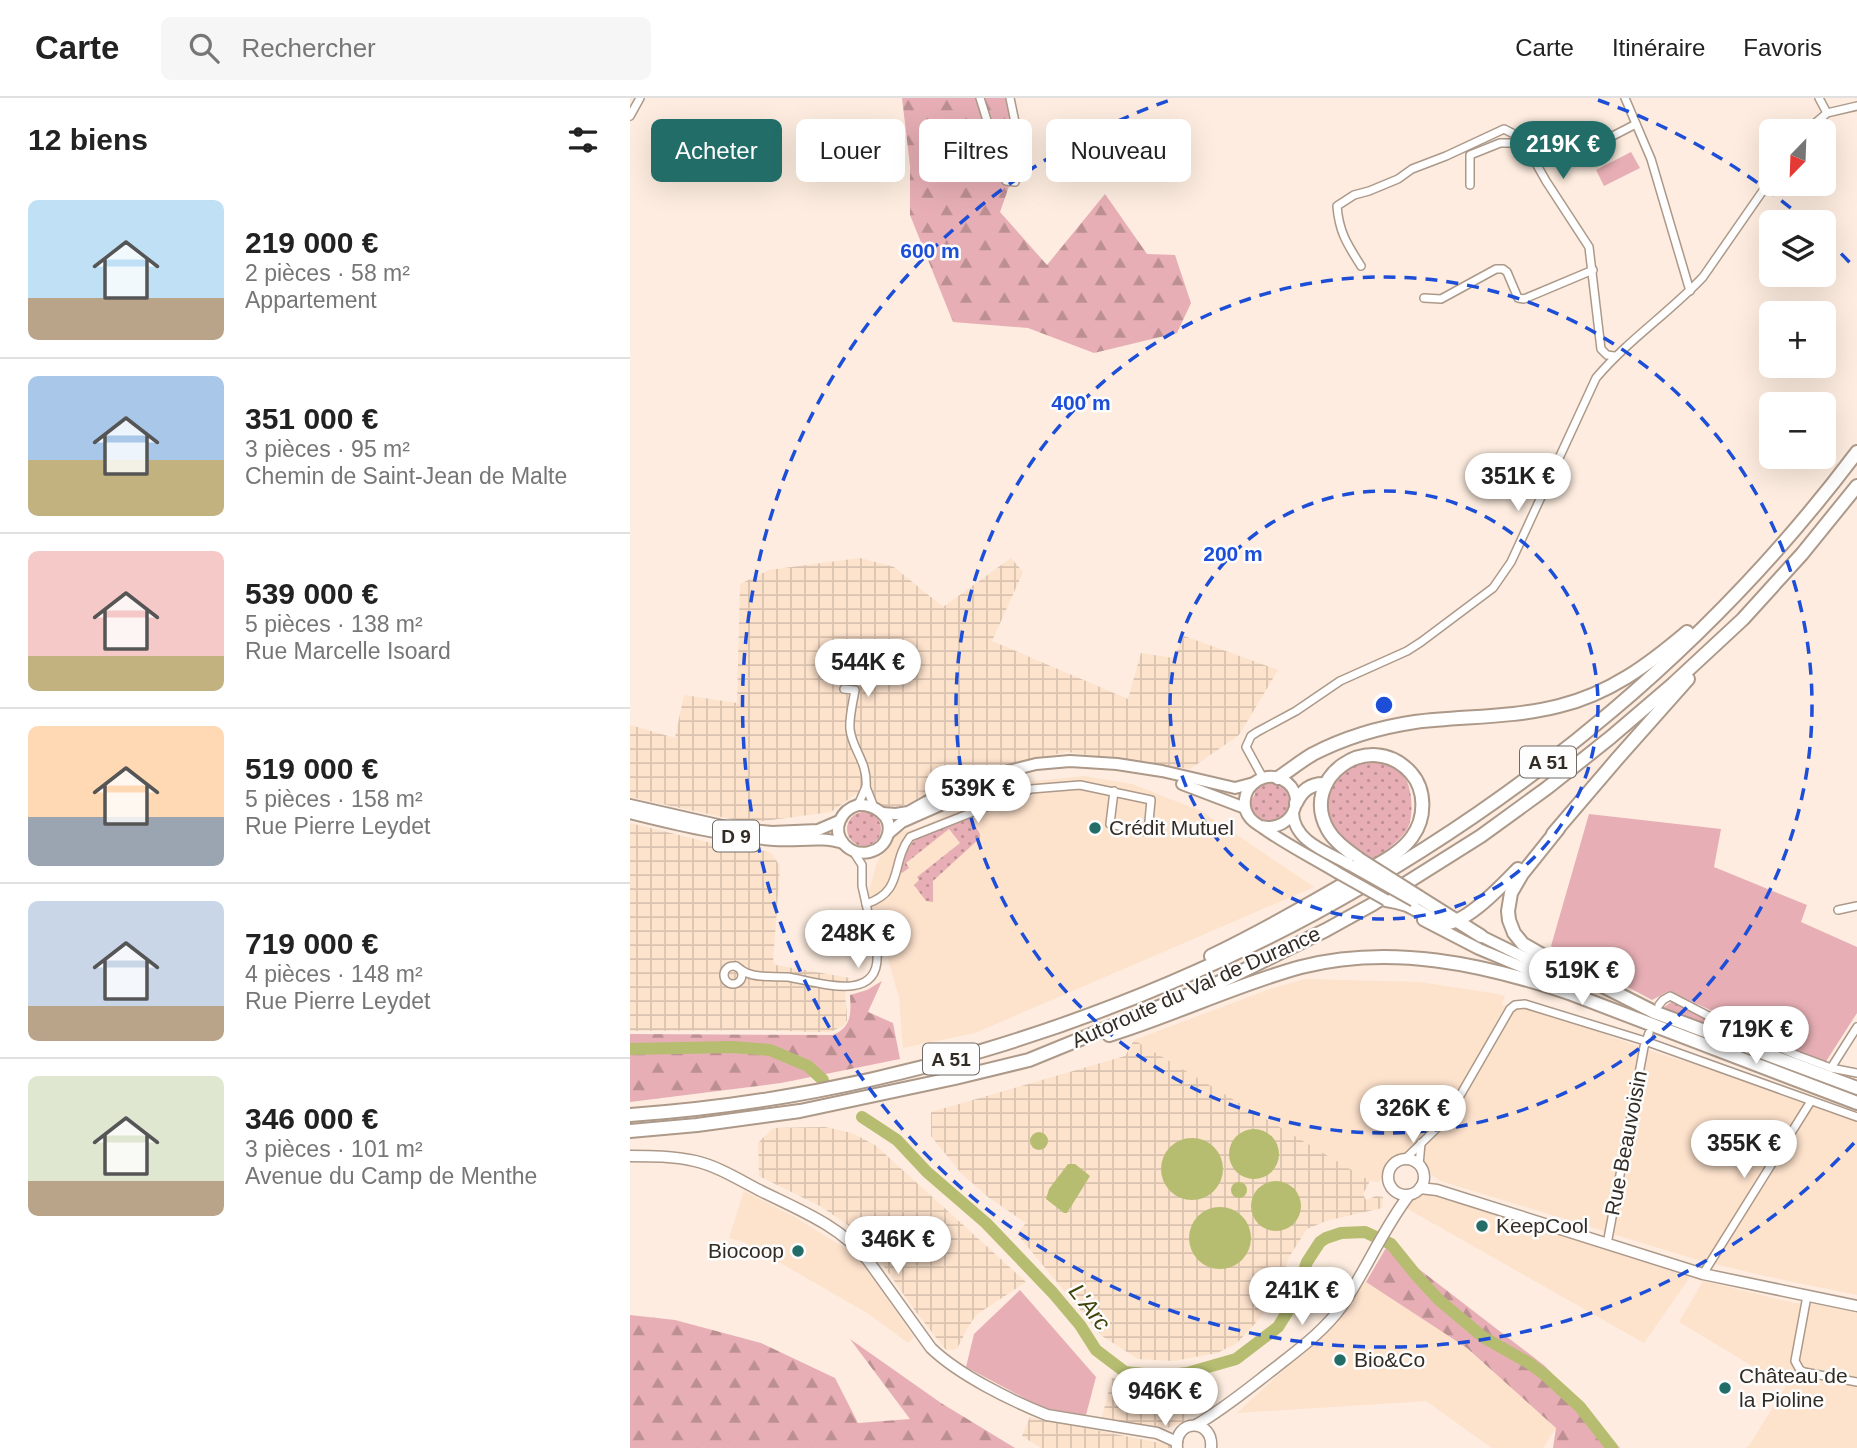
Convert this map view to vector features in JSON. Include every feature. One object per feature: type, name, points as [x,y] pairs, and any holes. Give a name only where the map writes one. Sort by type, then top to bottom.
[{"type":"highway","name":"Autoroute du Val de Durance","points":[[630,1115],[716,1106],[806,1092],[918,1068],[1058,1025],[1153,990],[1244,950],[1318,912],[1435,842],[1576,741],[1676,653],[1751,577],[1857,452]]},
{"type":"highway","name":"Autoroute du Val de Durance","points":[[630,1131],[739,1120],[824,1106],[1029,1060],[1220,982],[1339,924],[1481,836],[1547,788],[1644,709],[1743,619],[1787,572],[1857,486]]},
{"type":"highway","points":[[1278,778],[1312,755],[1366,733],[1412,723],[1540,710],[1560,706],[1615,685],[1647,664],[1751,577]]},
{"type":"highway","points":[[1743,619],[1558,829],[1522,874],[1511,893],[1508,911],[1514,933],[1533,950],[1656,1009],[1857,1088]]},
{"type":"highway","points":[[1058,1025],[1194,964],[1275,923],[1380,863],[1407,844],[1416,831],[1422,805],[1416,779],[1395,761],[1377,755],[1359,756],[1339,767],[1326,784],[1321,804],[1329,833],[1354,862],[1411,903],[1481,936]]},
{"type":"highway","points":[[1295,808],[1300,794],[1307,788],[1326,784]]},
{"type":"highway","points":[[1455,922],[1499,888],[1558,829]]},
{"type":"highway","points":[[1386,900],[1411,903]]},
{"type":"highway","points":[[1029,1060],[1143,1024],[1301,967],[1390,957],[1423,958],[1461,963],[1521,977],[1569,993],[1857,1103]]},
{"type":"main road","points":[[1245,808],[1194,787],[1120,769],[1040,768],[1004,777],[902,822],[889,833],[883,844],[873,851],[862,853],[848,847],[839,832],[839,821],[847,810],[858,805],[865,804],[880,812],[908,812],[981,778],[1036,764],[1070,761],[1118,764],[1235,788],[1258,780],[1278,778],[1291,788],[1297,829],[1303,837],[1354,862]]},
{"type":"main road","points":[[1258,780],[1246,794],[1245,808],[1253,822],[1386,900]]},
{"type":"main road","name":"D 9","points":[[630,805],[731,828],[772,832],[818,830],[839,821]]},
{"type":"main road","points":[[1261,826],[1276,827],[1283,824],[1295,808]]},
{"type":"main road","points":[[880,812],[888,825],[889,833]]},
{"type":"main road","name":"D 9","points":[[630,813],[733,836],[777,841],[828,839],[848,847]]},
{"type":"main road","points":[[1411,903],[1440,930],[1751,1063]]},
{"type":"main road","points":[[1481,936],[1538,964],[1656,1009]]},
{"type":"main road","points":[[630,1156],[667,1156],[697,1161],[731,1175],[833,1228],[859,1249],[931,1348],[961,1372],[1047,1415],[1157,1433],[1181,1431],[1217,1412],[1320,1331],[1340,1308],[1395,1215],[1409,1195],[1420,1188],[1424,1176]]},
{"type":"main road","points":[[1409,1195],[1399,1194],[1389,1183],[1388,1174],[1394,1164],[1404,1160],[1414,1161],[1419,1165],[1424,1176],[1437,1190]]},
{"type":"main road","points":[[1420,1188],[1437,1190],[1703,1274],[1857,1306]]},
{"type":"main road","points":[[1395,1191],[1395,1215]]},
{"type":"main road","points":[[1212,1443],[1217,1412]]},
{"type":"main road","points":[[1196,1425],[1205,1429],[1212,1443]]},
{"type":"main road","points":[[1157,1433],[1177,1445],[1181,1431]]},
{"type":"street","points":[[630,116],[640,98]]},
{"type":"street","points":[[980,98],[1006,181],[1015,182],[1019,168],[1009,135],[1015,122],[1010,98]]},
{"type":"street","points":[[1625,98],[1651,159],[1690,291]]},
{"type":"street","points":[[1819,98],[1827,113]]},
{"type":"street","points":[[1820,119],[1827,113],[1857,106]]},
{"type":"street","points":[[1562,162],[1636,124]]},
{"type":"street","points":[[1361,266],[1338,223],[1337,206],[1354,195],[1398,179],[1412,169],[1504,129],[1518,136],[1589,247],[1601,349],[1606,355],[1615,356]]},
{"type":"street","points":[[1470,185],[1470,155],[1500,143],[1520,143],[1525,148]]},
{"type":"street","points":[[1258,780],[1246,747],[1251,736],[1296,711],[1340,681],[1407,651],[1493,588],[1511,562],[1596,378],[1615,356],[1703,277],[1759,196]]},
{"type":"street","points":[[1424,298],[1441,299],[1496,269],[1503,269],[1507,272],[1518,298],[1524,299],[1593,270]]},
{"type":"street","points":[[844,689],[855,690],[850,729],[867,776],[866,787],[858,805]]},
{"type":"street","points":[[866,904],[887,893],[894,879],[901,851],[910,836],[1031,789],[1080,785],[1114,791],[1151,800],[1148,832],[1110,824],[1114,791]]},
{"type":"street","points":[[866,787],[880,812]]},
{"type":"street","points":[[750,974],[733,984],[728,983],[723,974],[727,967],[736,966],[750,974],[840,986],[861,984],[871,978],[878,961],[862,886],[862,865],[848,847]]},
{"type":"street","points":[[862,865],[873,851]]},
{"type":"street","points":[[1838,910],[1857,906]]},
{"type":"street","points":[[736,966],[742,974],[740,981]]},
{"type":"street","points":[[1656,1009],[1670,996],[1726,1025],[1830,1068],[1857,1073]]},
{"type":"street","points":[[1404,1160],[1450,1113],[1510,1009],[1515,1005],[1525,1004],[1646,1041],[1857,1117]]},
{"type":"street","points":[[1830,1068],[1857,1027]]},
{"type":"street","name":"Rue Beauvoisin","points":[[1607,1244],[1649,1032]]},
{"type":"street","points":[[1703,1274],[1811,1101]]},
{"type":"street","points":[[1419,1165],[1421,1143]]},
{"type":"street","points":[[1807,1296],[1796,1365],[1804,1372],[1857,1382]]},
{"type":"shaded area","points":[[860,558],[894,567],[943,607],[1011,558],[1023,572],[992,641],[1128,699],[1141,653],[1173,658],[1184,636],[1278,670],[1239,735],[1190,769],[1067,752],[981,770],[895,809],[884,808],[856,794],[831,812],[749,823],[630,797],[630,725],[675,738],[684,695],[737,703],[740,584],[769,570]]},
{"type":"shaded area","points":[[1084,776],[1132,784],[1201,811],[1314,887],[975,1033],[903,1048],[899,997],[870,900],[869,892],[877,862],[897,832],[915,829],[1027,782]]},
{"type":"shaded area","points":[[630,823],[732,848],[768,851],[772,854],[780,866],[773,962],[776,965],[850,978],[845,994],[847,1021],[843,1026],[830,1032],[630,1031]]},
{"type":"shaded area","points":[[1305,979],[1419,982],[1498,994],[1505,996],[1501,1005],[1523,1008],[1579,1025],[1857,1119],[1857,1295],[1694,1259],[1441,1181],[1427,1172],[1421,1161],[1403,1154],[1393,1159],[1378,1182],[1370,1181],[1134,1040],[1273,988]]},
{"type":"shaded area","points":[[1134,1040],[1370,1181],[1363,1194],[1366,1200],[1376,1196],[1383,1197],[1382,1208],[1326,1221],[1307,1229],[1289,1257],[1278,1288],[1262,1316],[1237,1343],[1217,1353],[1174,1361],[1138,1359],[1102,1336],[1017,1234],[1026,1223],[988,1197],[961,1173],[931,1136],[931,1112],[1125,1056]]},
{"type":"shaded area","points":[[825,1127],[852,1133],[875,1145],[1026,1282],[976,1315],[957,1349],[946,1350],[862,1235],[820,1206],[759,1176],[758,1143],[773,1128]]},
{"type":"shaded area","points":[[1254,1129],[1271,1137],[1279,1154],[1271,1171],[1254,1179],[1237,1171],[1229,1154],[1237,1137]]},
{"type":"shaded area","points":[[1039,1132],[1045,1135],[1048,1141],[1045,1147],[1039,1150],[1033,1147],[1030,1141],[1033,1135]]},
{"type":"shaded area","points":[[1192,1138],[1204,1140],[1214,1147],[1221,1157],[1221,1181],[1214,1191],[1204,1198],[1192,1200],[1180,1198],[1170,1191],[1163,1181],[1161,1169],[1163,1157],[1170,1147],[1180,1140]]},
{"type":"shaded area","points":[[1068,1164],[1075,1164],[1090,1176],[1067,1213],[1064,1213],[1046,1199],[1049,1189]]},
{"type":"shaded area","points":[[1276,1181],[1293,1189],[1301,1206],[1293,1223],[1276,1231],[1259,1223],[1251,1206],[1259,1189]]},
{"type":"shaded area","points":[[1239,1182],[1245,1184],[1245,1196],[1239,1198],[1233,1196],[1231,1190],[1233,1184]]},
{"type":"shaded area","points":[[744,1191],[795,1217],[851,1252],[914,1337],[908,1343],[869,1314],[744,1242],[729,1238]]},
{"type":"shaded area","points":[[1441,1195],[1690,1277],[1644,1343],[1406,1208],[1413,1197]]},
{"type":"shaded area","points":[[1220,1207],[1242,1216],[1251,1238],[1242,1260],[1220,1269],[1198,1260],[1189,1238],[1198,1216]]},
{"type":"shaded area","points":[[1364,1281],[1467,1348],[1556,1428],[1543,1448],[1492,1448],[1426,1401],[1237,1413],[1333,1324]]},
{"type":"shaded area","points":[[1703,1281],[1795,1303],[1857,1313],[1857,1448],[1745,1448],[1749,1446],[1786,1386],[1679,1322]]},
{"type":"shaded area","points":[[1112,1378],[1187,1388],[1193,1395],[1184,1422],[1167,1428],[1102,1417]]},
{"type":"shaded area","points":[[1030,1417],[1170,1445],[1171,1448],[1041,1448],[1022,1436]]},
{"type":"green space","points":[[902,98],[1014,98],[1019,119],[919,119],[919,182],[1011,182],[1000,212],[1047,265],[1105,194],[1147,254],[1175,255],[1191,303],[1177,333],[1094,353],[1028,328],[953,322],[910,215],[910,166]]},
{"type":"green space","points":[[1631,152],[1640,168],[1604,186],[1596,170]]},
{"type":"green space","points":[[1370,762],[1382,763],[1401,772],[1408,783],[1412,805],[1411,819],[1406,830],[1373,860],[1340,839],[1328,810],[1330,792],[1337,777],[1350,767]]},
{"type":"green space","points":[[1265,783],[1281,787],[1290,800],[1289,809],[1284,816],[1268,822],[1260,820],[1250,802],[1255,790]]},
{"type":"green space","points":[[864,812],[876,817],[881,829],[876,841],[864,846],[852,841],[847,829],[852,817]]},
{"type":"green space","points":[[1589,814],[1721,829],[1714,867],[1807,905],[1801,922],[1857,947],[1857,1013],[1825,1063],[1669,991],[1652,1000],[1551,946]]},
{"type":"green space","points":[[970,817],[980,838],[933,881],[933,902],[926,901],[914,885],[919,880],[917,877],[960,843],[949,829],[906,863],[909,868],[902,873],[900,871],[909,847],[925,833]]},
{"type":"green space","points":[[882,981],[868,1012],[893,1023],[900,1059],[781,1083],[630,1102],[630,1034],[833,1035],[847,1024],[850,995],[867,990]]},
{"type":"green space","points":[[1671,1002],[1728,1030],[1796,1059],[1663,1008]]},
{"type":"green space","points":[[1390,1241],[1415,1266],[1545,1366],[1620,1448],[1553,1448],[1556,1428],[1467,1348],[1366,1282]]},
{"type":"green space","points":[[1020,1290],[1096,1377],[1086,1415],[1043,1408],[966,1367],[974,1334]]},
{"type":"green space","points":[[630,1315],[675,1320],[761,1343],[835,1378],[858,1423],[910,1419],[850,1339],[941,1403],[1015,1448],[630,1448]]},
{"type":"waterway","name":"L'Arc","points":[[630,1049],[732,1047],[770,1050],[808,1066],[823,1080]]},
{"type":"waterway","name":"L'Arc","points":[[862,1117],[897,1140],[927,1172],[986,1223],[1053,1293],[1080,1325],[1096,1350],[1125,1372],[1162,1376],[1187,1373],[1236,1359],[1278,1327],[1291,1306],[1307,1262],[1320,1242],[1341,1233],[1365,1232],[1391,1244],[1439,1300],[1483,1337],[1545,1375],[1580,1407],[1612,1448]]},
{"type":"place","name":"Crédit Mutuel","points":[[1095,828]]},
{"type":"place","name":"KeepCool","points":[[1482,1226]]},
{"type":"place","name":"Biocoop","points":[[798,1251]]},
{"type":"place","name":"Bio&Co","points":[[1340,1360]]},
{"type":"place","name":"Château de la Pioline","points":[[1725,1388]]}]
